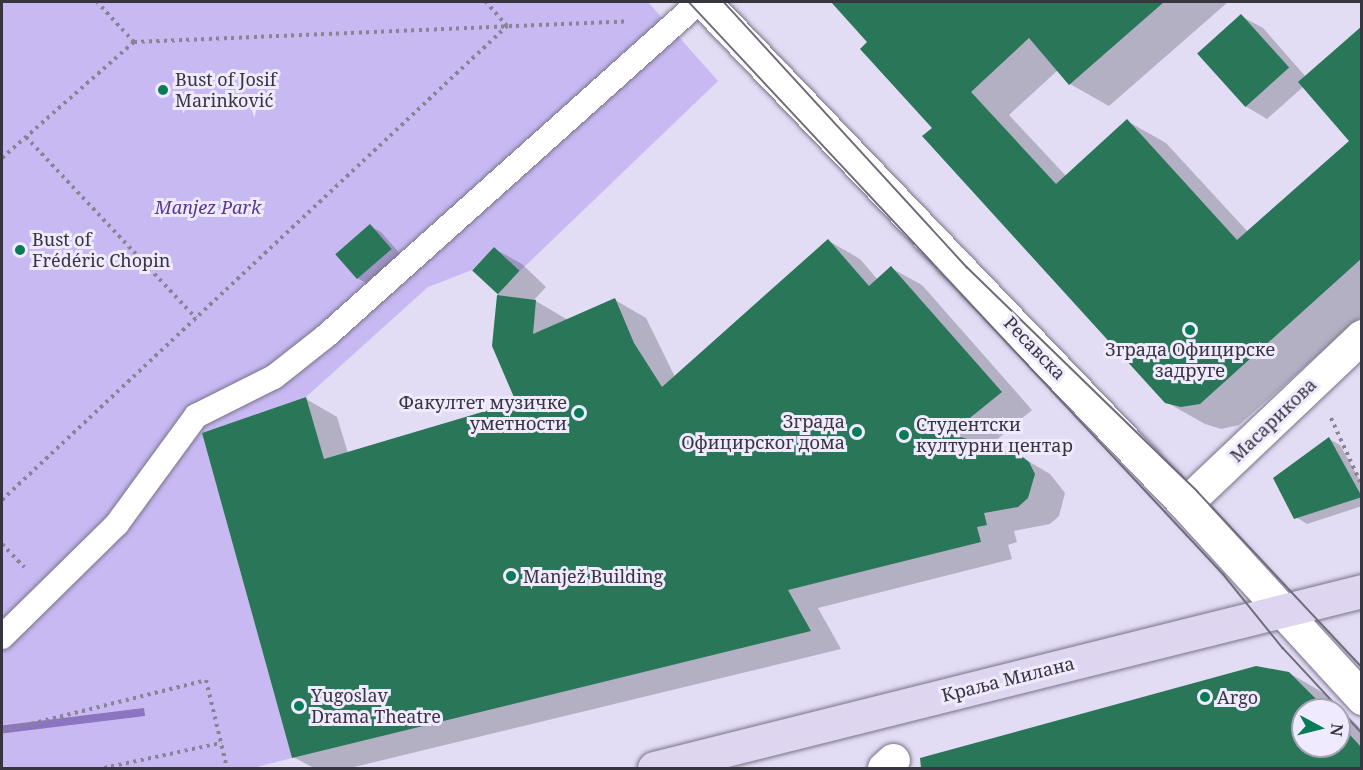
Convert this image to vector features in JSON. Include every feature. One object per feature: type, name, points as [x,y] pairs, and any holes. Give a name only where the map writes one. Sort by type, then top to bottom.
[{"type":"main road","name":"Краља Милана","points":[[654,768],[1362,591]]},
{"type":"street","name":"Ресавска","points":[[704,2],[1185,504],[1362,698]]},
{"type":"street","name":"Масарикова","points":[[1185,504],[1362,336]]},
{"type":"lane","points":[[2,638],[117,524],[196,416],[274,377],[326,336],[699,2]]},
{"type":"path","points":[[97,2],[134,42]]},
{"type":"path","points":[[486,2],[507,26]]},
{"type":"path","points":[[2,158],[134,42],[631,21]]},
{"type":"path","points":[[2,500],[507,26]]},
{"type":"path","points":[[26,137],[196,318]]},
{"type":"path","points":[[1328,410],[1362,486]]},
{"type":"path","points":[[2,731],[206,680],[227,768]]},
{"type":"path","points":[[104,768],[221,743]]},
{"type":"green space","name":"Manjez Park","points":[[2,2],[648,2],[718,81],[520,271],[494,247],[472,270],[428,287],[306,397],[202,433],[292,758],[253,768],[2,768]]},
{"type":"shaded area","points":[[144,708],[145,716],[2,733],[2,725]]},
{"type":"building","name":"Зграда Официрске задруге","points":[[831,2],[1164,2],[1069,85],[1029,38],[971,92],[1056,184],[1127,119],[1237,240],[1349,141],[1298,82],[1362,26],[1362,258],[1200,404],[1181,407],[1165,403],[922,136],[932,128],[860,49],[867,42]]},
{"type":"building","points":[[1241,14],[1289,68],[1245,107],[1197,53]]},
{"type":"building","points":[[370,224],[392,249],[357,279],[335,254]]},
{"type":"building","points":[[828,239],[869,286],[891,266],[1002,392],[950,434],[1019,454],[1029,462],[1035,474],[1028,498],[1018,507],[984,513],[987,525],[977,527],[981,542],[788,590],[811,631],[292,758],[202,433],[306,397],[324,459],[516,402],[492,346],[497,295],[536,300],[533,334],[615,298],[634,343],[662,387]]},
{"type":"building","points":[[494,247],[520,271],[498,294],[472,270]]},
{"type":"building","points":[[1329,437],[1362,497],[1294,519],[1273,478]]},
{"type":"building","points":[[1256,666],[1289,672],[1315,698],[1291,698],[1291,758],[1351,758],[1351,736],[1362,748],[1362,768],[921,768],[920,758]]},
{"type":"tram line","points":[[689,2],[1224,575],[1283,648],[1362,733]]},
{"type":"tram line","points":[[724,2],[967,267],[1198,492],[1362,667]]},
{"type":"place","name":"Bust of Josif Marinković","points":[[163,90]]},
{"type":"place","name":"Bust of Frédéric Chopin","points":[[20,250]]},
{"type":"place","name":"Зграда Официрске задруге","points":[[1190,330]]},
{"type":"place","name":"Факултет музичке уметности","points":[[579,413]]},
{"type":"place","name":"Зграда Официрског дома","points":[[857,432]]},
{"type":"place","name":"Студентски културни центар","points":[[904,435]]},
{"type":"place","name":"Manjež Building","points":[[511,576]]},
{"type":"place","name":"Argo","points":[[1205,697]]},
{"type":"place","name":"Yugoslav Drama Theatre","points":[[299,706]]}]
